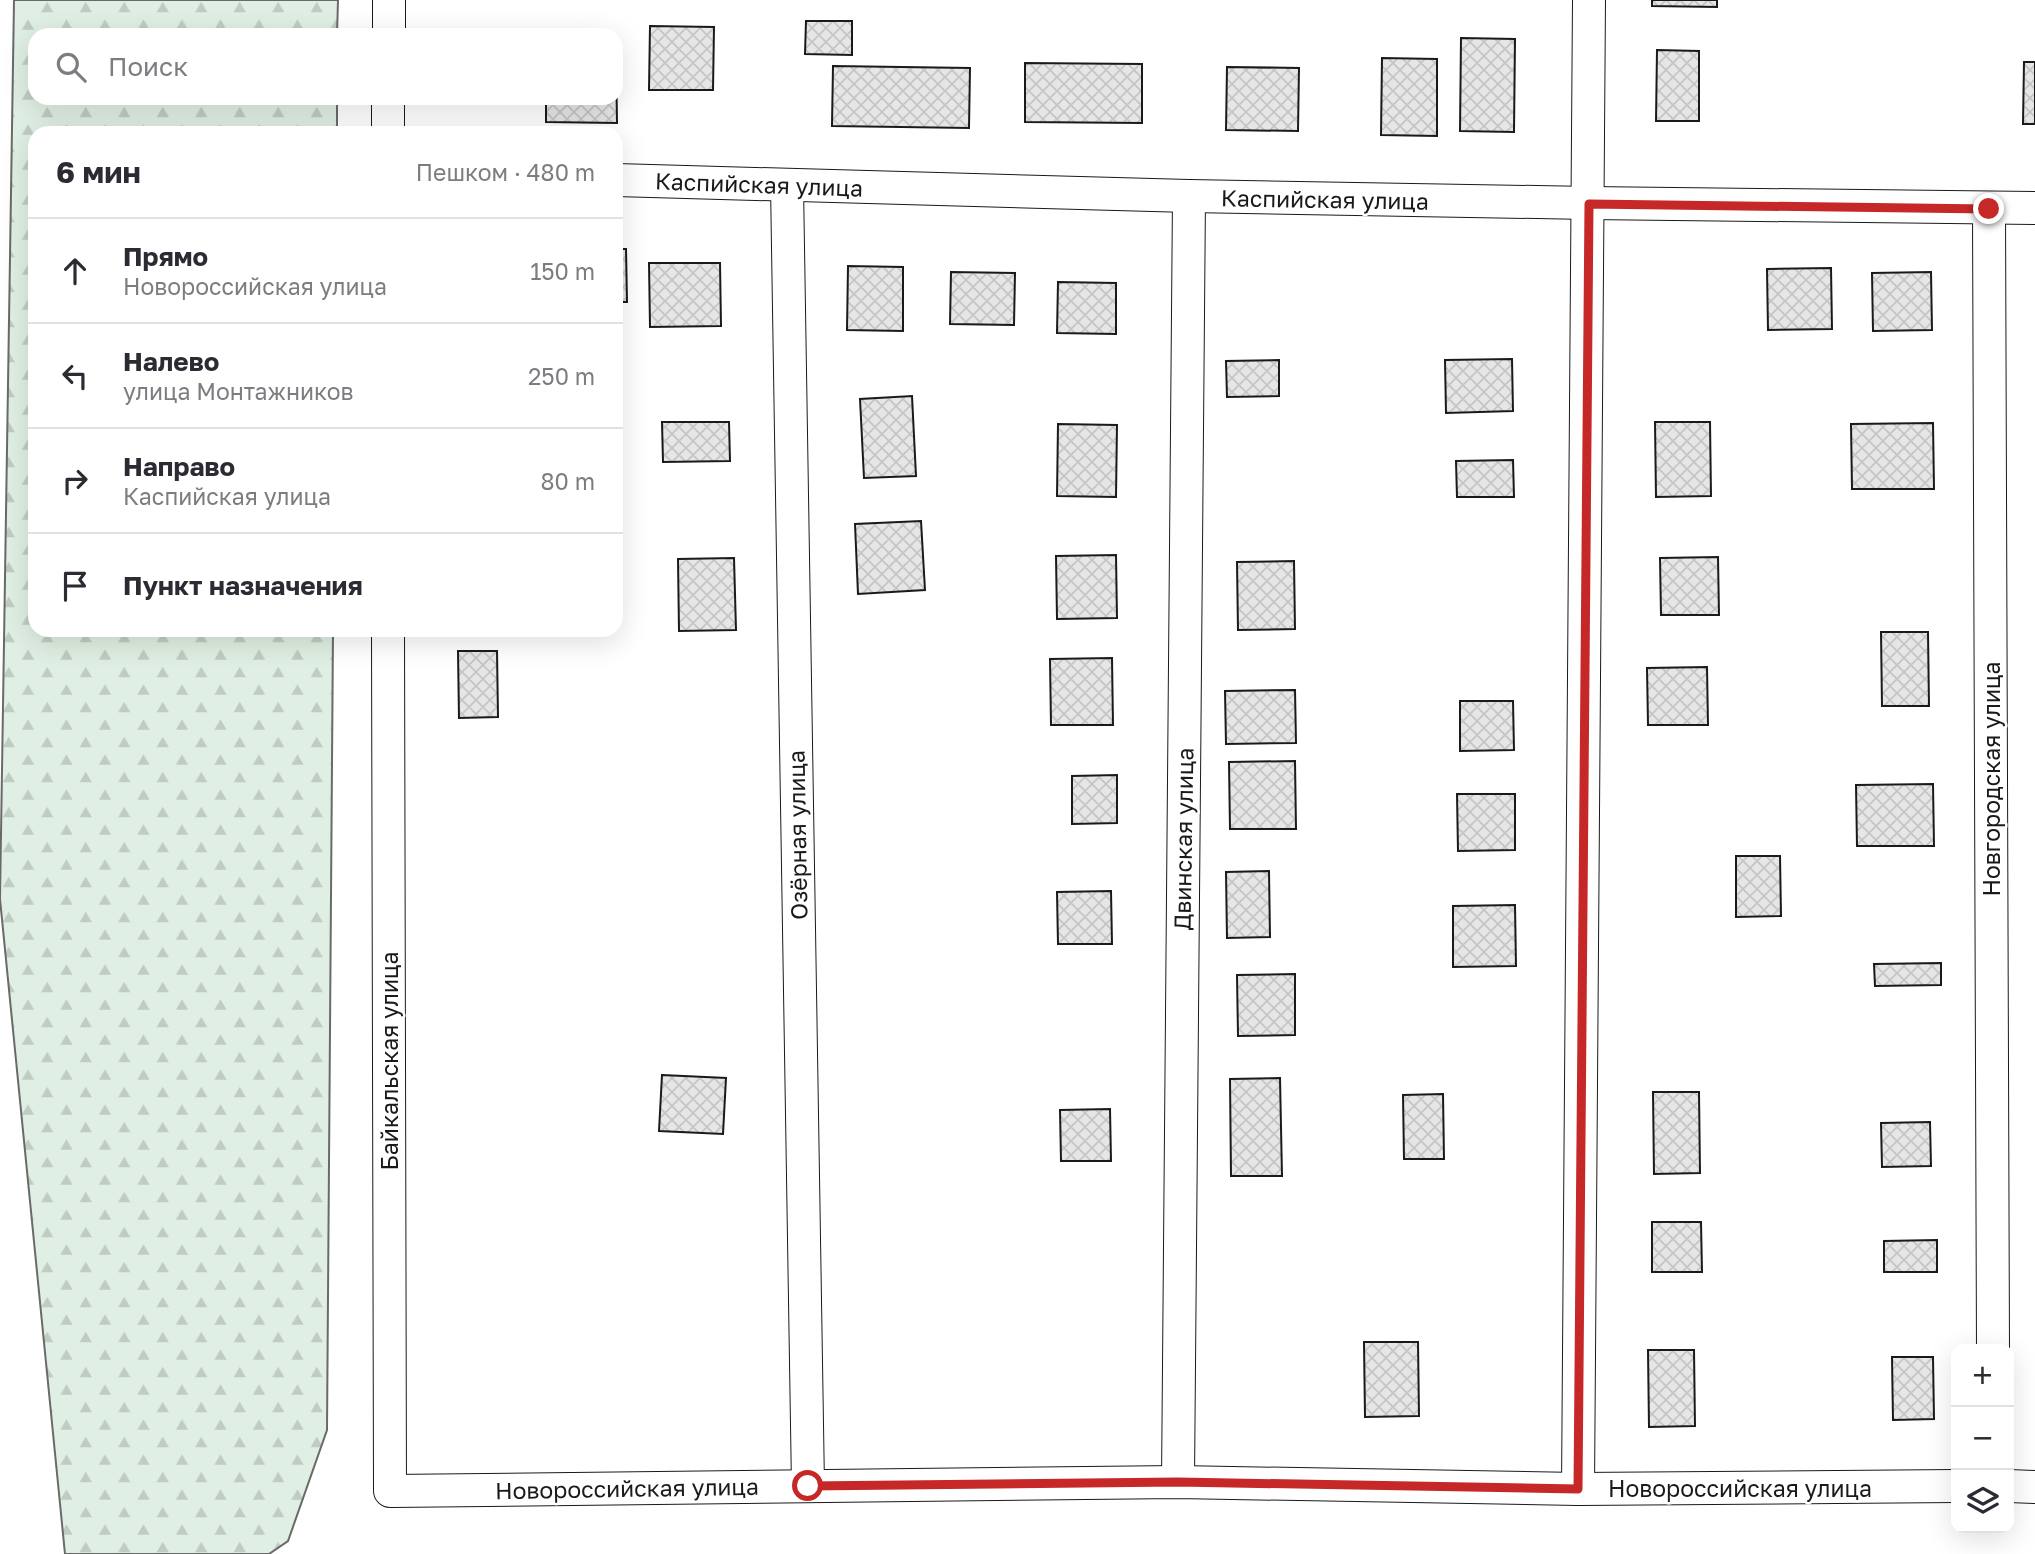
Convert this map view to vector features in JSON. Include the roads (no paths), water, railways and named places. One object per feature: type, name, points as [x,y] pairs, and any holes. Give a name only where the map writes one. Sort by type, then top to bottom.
[{"type":"street","points":[[389,0],[389,28]]},
{"type":"street","points":[[1578,1489],[1589,0]]},
{"type":"street","points":[[388,105],[388,126]]},
{"type":"street","name":"Каспийская улица","points":[[623,180],[1589,204],[2035,208]]},
{"type":"street","name":"Озёрная улица","points":[[787,185],[808,1486]]},
{"type":"street","name":"Двинская улица","points":[[1178,1482],[1189,196]]},
{"type":"street","name":"Новгородская улица","points":[[1989,209],[1993,1344]]},
{"type":"street","name":"Байкальская улица","points":[[388,637],[390,1491]]},
{"type":"street","name":"Новороссийская улица","points":[[390,1491],[1178,1482],[1578,1489],[1951,1486]]},
{"type":"street","points":[[2014,1486],[2035,1486]]}]
